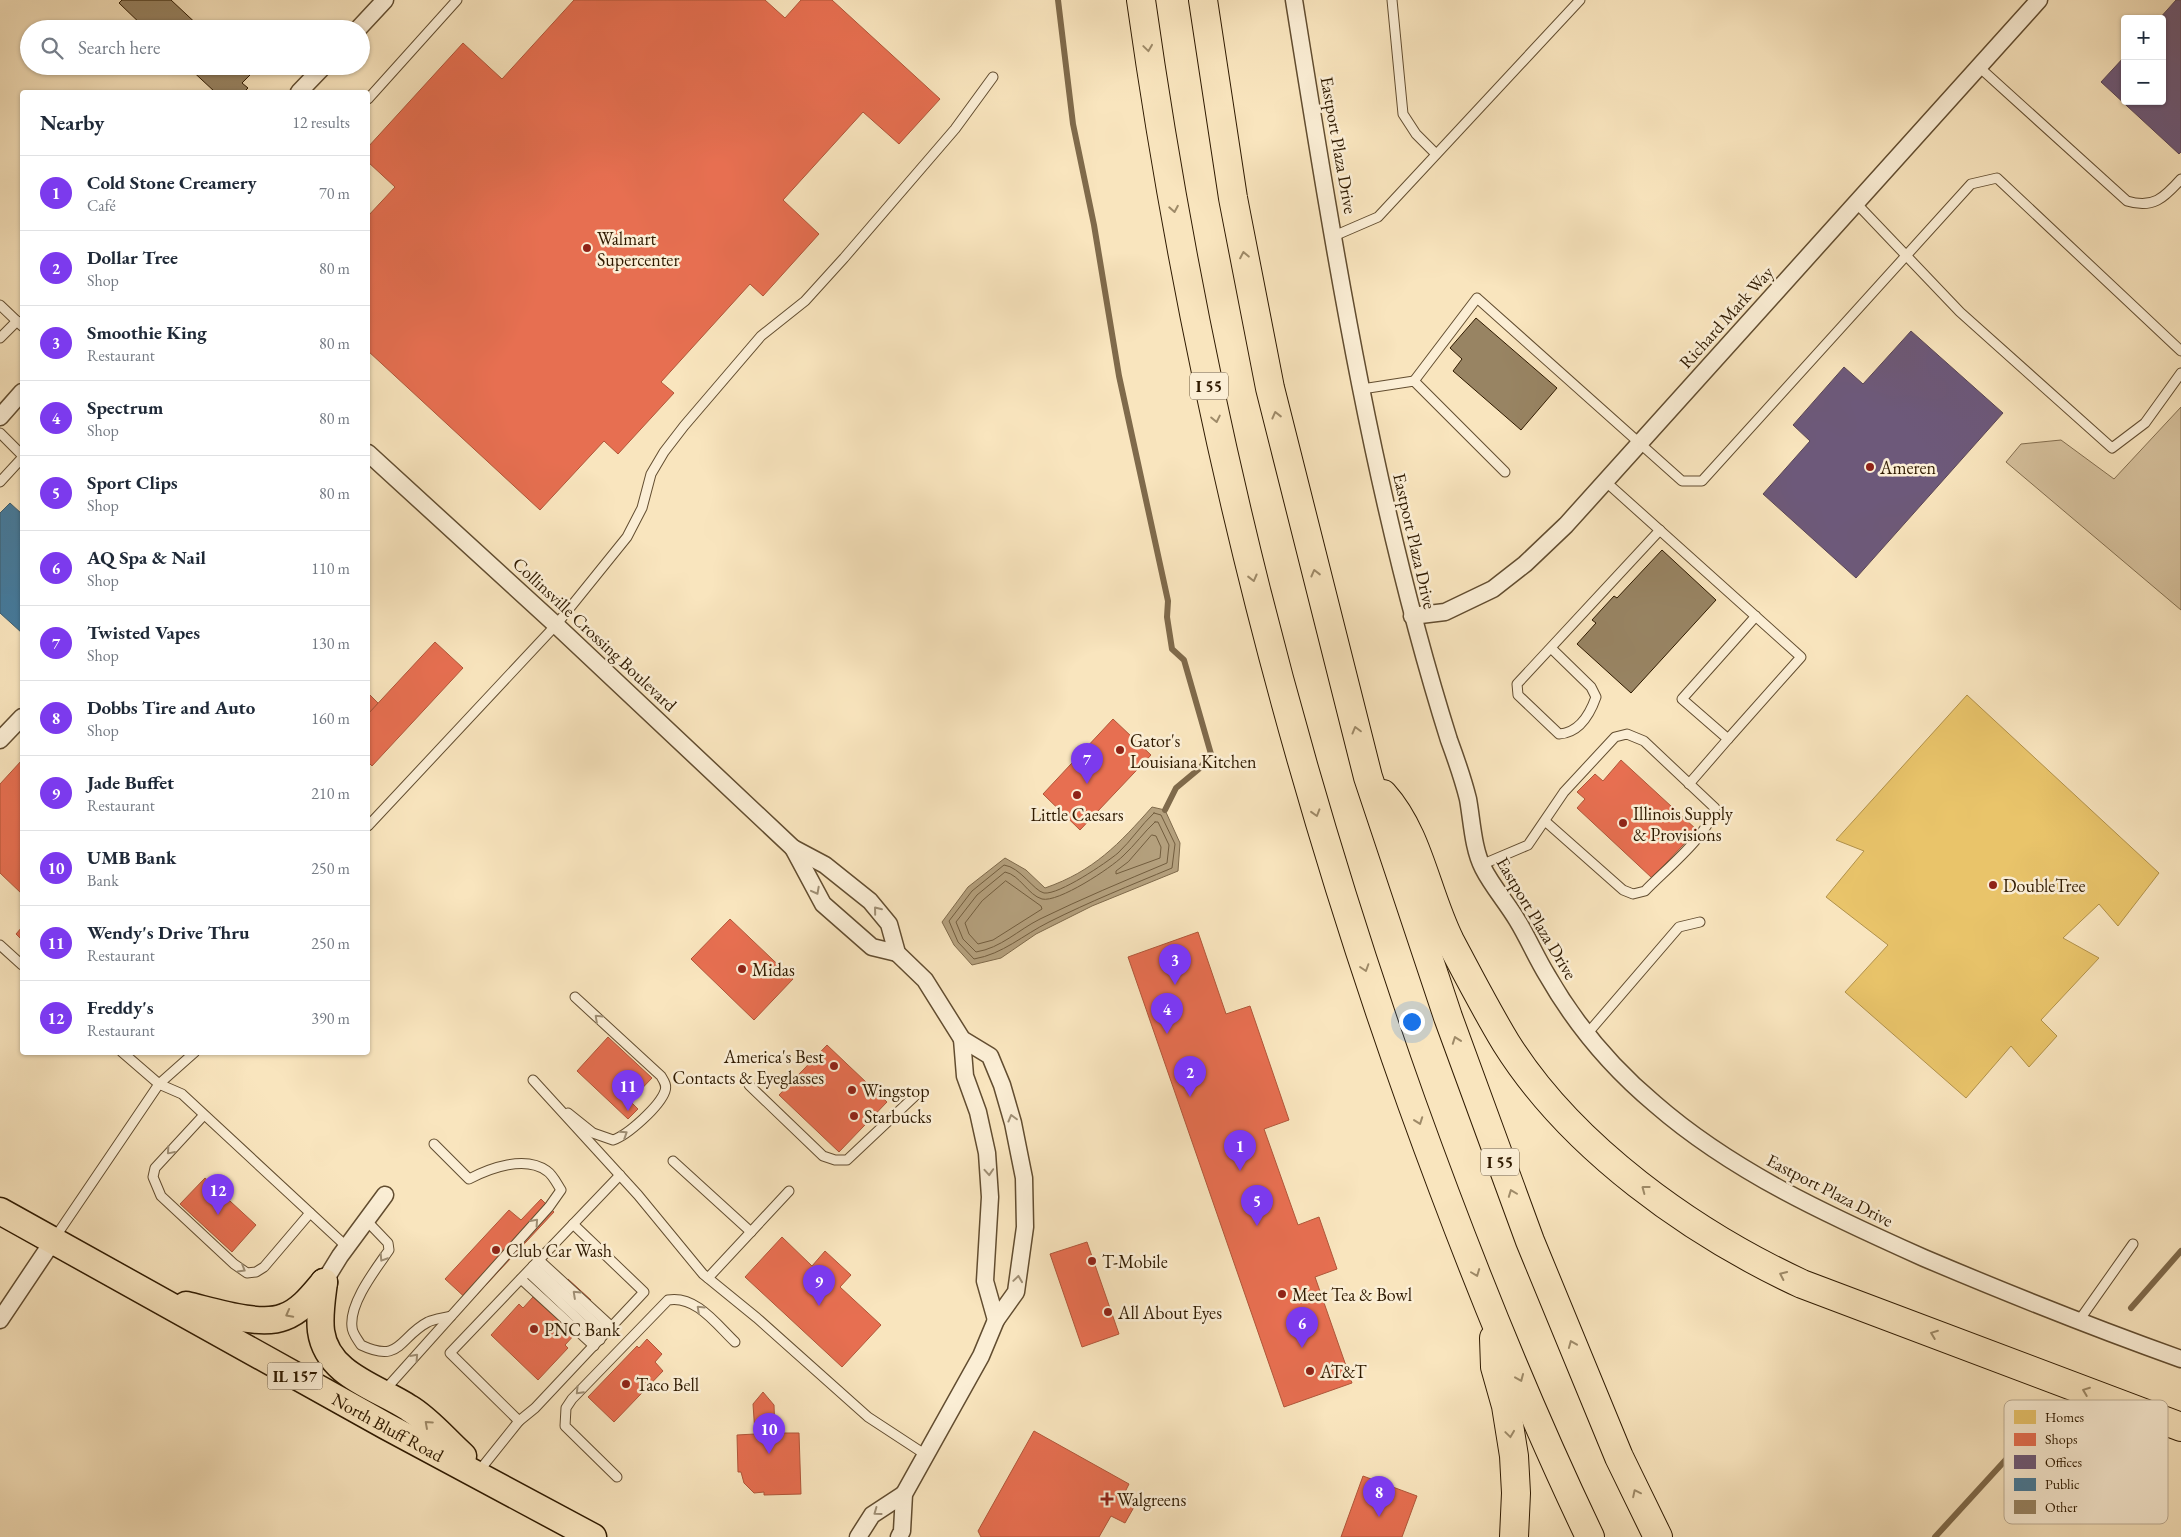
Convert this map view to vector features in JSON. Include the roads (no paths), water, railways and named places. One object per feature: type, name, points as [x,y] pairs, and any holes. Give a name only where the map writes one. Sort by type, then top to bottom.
[{"type":"highway","name":"I 55","points":[[1141,0],[1159,127],[1189,294],[1226,465],[1268,639],[1302,766],[1341,896],[1436,1169],[1494,1317],[1562,1478],[1590,1537]]},
{"type":"highway","name":"I 55","points":[[1203,0],[1233,198],[1270,388],[1368,777],[1451,1026],[1530,1241],[1619,1457],[1658,1537]]},
{"type":"highway","points":[[1368,777],[1394,806],[1408,833],[1442,924],[1473,985],[1507,1044],[1531,1077],[1564,1115],[1598,1150],[1631,1178],[1683,1217],[1762,1266],[1802,1284],[2109,1400]]},
{"type":"highway","points":[[1494,1317],[1495,1368],[1506,1406],[1514,1456],[1516,1493],[1514,1537]]},
{"type":"highway","points":[[2168,1422],[2181,1427]]},
{"type":"main road","name":"North Bluff Road","points":[[0,1211],[256,1354],[484,1476],[593,1537]]},
{"type":"main road","points":[[159,1299],[244,1318],[273,1320],[284,1318],[299,1309],[324,1282]]},
{"type":"main road","points":[[324,1282],[320,1316],[324,1346],[332,1361],[342,1370],[411,1409],[484,1476]]},
{"type":"street","points":[[366,20],[385,0]]},
{"type":"street","name":"Eastport Plaza Drive","points":[[1294,0],[1362,389],[1391,533],[1412,616],[1466,793],[1481,865],[1520,924],[1547,976],[1587,1034],[1619,1072],[1656,1106],[1706,1144],[1767,1182],[1887,1241],[2078,1322],[2181,1359]]},
{"type":"street","name":"Richard Mark Way","points":[[1412,616],[1445,612],[1493,588],[1525,564],[1566,524],[2039,0]]},
{"type":"street","points":[[301,90],[315,75]]},
{"type":"street","points":[[0,417],[20,394]]},
{"type":"street","name":"Collinsville Crossing Boulevard","points":[[370,454],[556,624],[793,848],[825,865],[870,901],[889,924],[897,953],[872,947],[823,904],[793,848]]},
{"type":"street","points":[[0,740],[20,719]]},
{"type":"street","points":[[897,953],[925,980],[962,1039],[990,1056],[1002,1085],[1014,1123],[1024,1178],[1025,1227],[1016,1292],[996,1320],[981,1356],[904,1494],[902,1531],[899,1537]]},
{"type":"street","points":[[962,1039],[965,1076],[978,1112],[987,1153],[990,1197],[985,1281],[996,1320]]},
{"type":"street","points":[[324,1282],[385,1195]]},
{"type":"street","points":[[0,1320],[53,1241]]},
{"type":"street","points":[[858,1537],[872,1515],[904,1494]]},
{"type":"lane","points":[[370,97],[457,0]]},
{"type":"lane","points":[[1392,0],[1404,114],[1416,134],[1436,154]]},
{"type":"lane","points":[[1334,236],[1378,217],[1580,0]]},
{"type":"lane","points":[[1979,67],[2127,201],[2145,205],[2155,202],[2181,179]]},
{"type":"lane","points":[[370,824],[556,624],[627,537],[642,508],[652,474],[664,452],[684,426],[761,336],[805,301],[844,258],[955,130],[993,77]]},
{"type":"lane","points":[[1362,389],[1414,381],[1477,298],[1638,444],[1682,481],[1702,481],[1971,184],[1997,178],[2181,352]]},
{"type":"lane","points":[[1856,203],[1960,312],[2112,448],[2145,423],[2181,373]]},
{"type":"lane","points":[[0,305],[20,323],[0,338]]},
{"type":"lane","points":[[1414,381],[1505,472]]},
{"type":"lane","points":[[0,433],[20,454]]},
{"type":"lane","points":[[0,482],[20,458]]},
{"type":"lane","points":[[1605,481],[1801,657],[1689,784]]},
{"type":"lane","points":[[1551,648],[1591,687],[1596,698],[1591,711],[1580,724],[1568,733],[1559,734],[1518,695],[1517,684],[1660,530]]},
{"type":"lane","points":[[1728,739],[1682,699],[1756,616]]},
{"type":"lane","points":[[1481,865],[1528,845],[1564,792],[1615,736],[1627,734],[1644,742],[1715,808],[1712,818],[1644,891],[1633,894],[1623,890],[1545,821]]},
{"type":"lane","points":[[1587,1034],[1679,927],[1700,922]]},
{"type":"lane","points":[[0,945],[20,963]]},
{"type":"lane","points":[[554,1102],[593,1133],[613,1140],[627,1134],[658,1101],[664,1092],[666,1084],[661,1076],[575,997]]},
{"type":"lane","points":[[126,1055],[160,1084],[182,1094],[203,1116],[347,1247]]},
{"type":"lane","points":[[53,1241],[160,1084],[192,1055]]},
{"type":"lane","points":[[533,1080],[620,1175],[708,1278],[757,1318],[868,1417],[926,1455]]},
{"type":"lane","points":[[749,1085],[823,1156],[835,1160],[847,1160],[916,1095]]},
{"type":"lane","points":[[203,1116],[156,1168],[153,1177],[161,1196],[227,1258],[243,1272],[251,1274],[256,1272],[271,1260],[310,1213]]},
{"type":"lane","points":[[383,1393],[558,1196],[561,1190],[548,1171],[537,1166],[522,1164],[486,1170],[469,1178],[434,1144]]},
{"type":"lane","points":[[673,1161],[751,1232]]},
{"type":"lane","points":[[519,1420],[450,1354],[620,1175]]},
{"type":"lane","points":[[708,1278],[788,1191]]},
{"type":"lane","points":[[366,1220],[388,1243],[389,1250],[363,1290],[355,1308],[352,1328],[361,1345],[384,1352],[394,1351],[428,1322],[451,1316]]},
{"type":"lane","points":[[484,1476],[519,1420],[535,1408],[644,1292],[573,1224]]},
{"type":"lane","points":[[2078,1322],[2133,1244]]},
{"type":"lane","points":[[530,1269],[603,1336]]},
{"type":"lane","points":[[530,1269],[603,1336]]},
{"type":"lane","points":[[617,1477],[565,1426],[566,1408],[572,1399],[668,1300],[678,1298],[691,1302],[736,1342]]},
{"type":"water","points":[[1152,807],[1165,810],[1180,843],[1178,871],[1092,906],[1036,934],[1001,958],[972,965],[954,945],[942,922],[968,887],[1005,858],[1026,870],[1045,888],[1092,865],[1117,844]]},
{"type":"waterway","points":[[1058,0],[1073,124],[1094,225],[1119,376],[1168,601],[1167,617],[1172,649],[1184,660],[1211,754],[1200,768],[1176,788],[1165,810]]},
{"type":"waterway","points":[[2131,1308],[2181,1251]]},
{"type":"waterway","points":[[1935,1537],[2004,1462]]},
{"type":"place","name":"Walmart Supercenter","points":[[587,248]]},
{"type":"place","name":"Ameren","points":[[1870,467]]},
{"type":"place","name":"Gator's Louisiana Kitchen","points":[[1120,750]]},
{"type":"place","name":"Twisted Vapes","points":[[1087,784]]},
{"type":"place","name":"Little Caesars","points":[[1077,795]]},
{"type":"place","name":"Illinois Supply & Provisions","points":[[1623,823]]},
{"type":"place","name":"DoubleTree","points":[[1993,885]]},
{"type":"place","name":"Midas","points":[[742,969]]},
{"type":"place","name":"Smoothie King","points":[[1175,985]]},
{"type":"place","name":"Spectrum","points":[[1167,1034]]},
{"type":"place","name":"America's Best Contacts & Eyeglasses","points":[[834,1066]]},
{"type":"place","name":"Wingstop","points":[[852,1090]]},
{"type":"place","name":"Dollar Tree","points":[[1190,1097]]},
{"type":"place","name":"Wendy's Drive Thru","points":[[628,1111]]},
{"type":"place","name":"Starbucks","points":[[854,1116]]},
{"type":"place","name":"Cold Stone Creamery","points":[[1240,1171]]},
{"type":"place","name":"Freddy's","points":[[218,1215]]},
{"type":"place","name":"Sport Clips","points":[[1257,1226]]},
{"type":"place","name":"Club Car Wash","points":[[496,1250]]},
{"type":"place","name":"T-Mobile","points":[[1092,1261]]},
{"type":"place","name":"Meet Tea & Bowl","points":[[1282,1294]]},
{"type":"place","name":"Jade Buffet","points":[[819,1306]]},
{"type":"place","name":"All About Eyes","points":[[1108,1312]]},
{"type":"place","name":"PNC Bank","points":[[534,1329]]},
{"type":"place","name":"AQ Spa & Nail","points":[[1302,1348]]},
{"type":"place","name":"AT&T","points":[[1310,1371]]},
{"type":"place","name":"Taco Bell","points":[[626,1384]]},
{"type":"place","name":"UMB Bank","points":[[769,1454]]},
{"type":"place","name":"Walgreens","points":[[1107,1499]]},
{"type":"place","name":"Dobbs Tire and Auto","points":[[1379,1517]]}]
